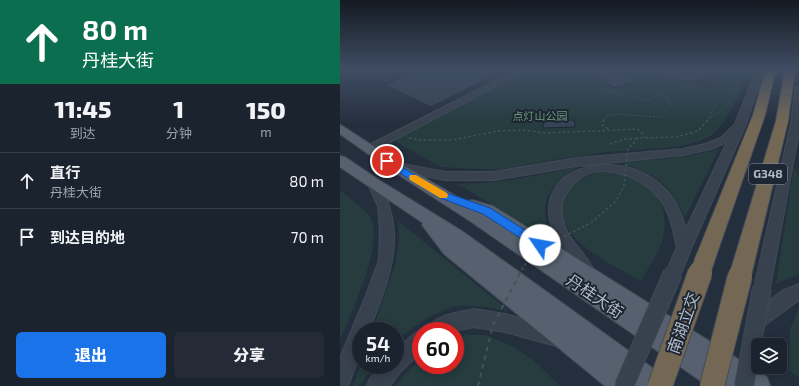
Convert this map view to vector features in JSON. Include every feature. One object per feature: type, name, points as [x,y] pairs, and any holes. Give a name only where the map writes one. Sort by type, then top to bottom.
[{"type":"highway","name":"南湖立交","points":[[660,386],[759,115],[767,87]]},
{"type":"highway","name":"G348","points":[[712,386],[782,121],[787,87]]},
{"type":"main road","name":"丹桂大街","points":[[340,129],[396,167],[476,216],[729,386]]},
{"type":"main road","points":[[340,160],[374,184],[456,236],[656,386]]},
{"type":"main road","points":[[441,195],[487,211],[758,386]]},
{"type":"main road","points":[[420,214],[450,248],[625,386]]},
{"type":"street","points":[[369,149],[491,87]]},
{"type":"street","points":[[625,386],[684,248],[741,124],[754,87]]},
{"type":"street","points":[[744,386],[762,288],[794,136],[799,89]]},
{"type":"street","points":[[396,167],[445,176],[494,176],[577,162],[683,152],[707,147],[724,140],[741,124]]},
{"type":"street","points":[[794,136],[799,157]]},
{"type":"street","points":[[593,279],[571,250],[559,230],[555,215],[556,200],[564,185],[576,175],[593,168],[608,167],[620,169],[651,182],[664,194],[673,209],[684,248]]},
{"type":"street","points":[[340,381],[373,299],[386,260],[387,230],[384,206],[374,184]]},
{"type":"street","points":[[756,321],[788,297],[799,292]]},
{"type":"street","points":[[456,322],[474,318],[505,323],[568,341]]},
{"type":"street","points":[[404,355],[412,348]]},
{"type":"street","points":[[377,386],[386,374]]},
{"type":"path","points":[[594,87],[598,90],[647,100],[661,95],[668,98],[671,106],[661,117],[616,114],[606,116],[602,125],[611,131]]},
{"type":"path","points":[[610,144],[625,139],[645,137],[677,137],[698,131],[710,118],[729,104],[736,92],[737,87]]},
{"type":"path","points":[[710,118],[718,99],[734,88],[754,88],[799,98]]},
{"type":"path","points":[[406,130],[405,134],[410,138],[419,140],[452,140],[498,131],[524,130],[544,133],[638,129],[645,137]]},
{"type":"path","points":[[478,386],[493,325],[512,286],[528,260],[542,248],[592,222],[616,202],[624,186],[628,149],[638,138]]},
{"type":"green space","name":"点灯山公园","points":[[494,87],[741,87],[739,95],[725,121],[712,135],[698,142],[677,147],[607,152],[498,170],[440,167],[393,140]]},
{"type":"green space","points":[[720,148],[685,217],[666,186],[641,170],[616,162],[682,157]]},
{"type":"green space","points":[[579,167],[558,183],[551,191],[547,200],[545,210],[546,220],[557,244],[458,184],[504,181]]},
{"type":"green space","points":[[794,167],[799,177],[799,274],[776,284]]},
{"type":"green space","points":[[597,173],[612,173],[639,181],[649,188],[657,197],[663,209],[665,222],[662,243],[641,281],[602,259],[588,249],[566,227],[562,214],[565,195],[576,182]]},
{"type":"green space","points":[[340,190],[361,207],[370,217],[373,229],[373,243],[365,278],[340,340]]},
{"type":"green space","points":[[398,221],[509,311],[472,306],[459,306],[443,311],[422,322],[412,322],[412,328],[404,334],[404,322],[375,322],[396,262],[399,240]]},
{"type":"green space","points":[[799,308],[799,377],[789,371],[790,329]]},
{"type":"green space","points":[[464,335],[485,335],[510,345],[532,359],[560,386],[395,386],[412,367],[412,374],[464,374]]},
{"type":"green space","points":[[357,374],[368,374],[359,386],[353,386]]},
{"type":"building","points":[[389,87],[470,87],[431,107]]},
{"type":"building","points":[[574,120],[575,127],[543,128],[543,121]]},
{"type":"slow traffic","points":[[413,178],[443,195]]},
{"type":"route","points":[[387,161],[441,195],[487,211],[540,245]]}]
